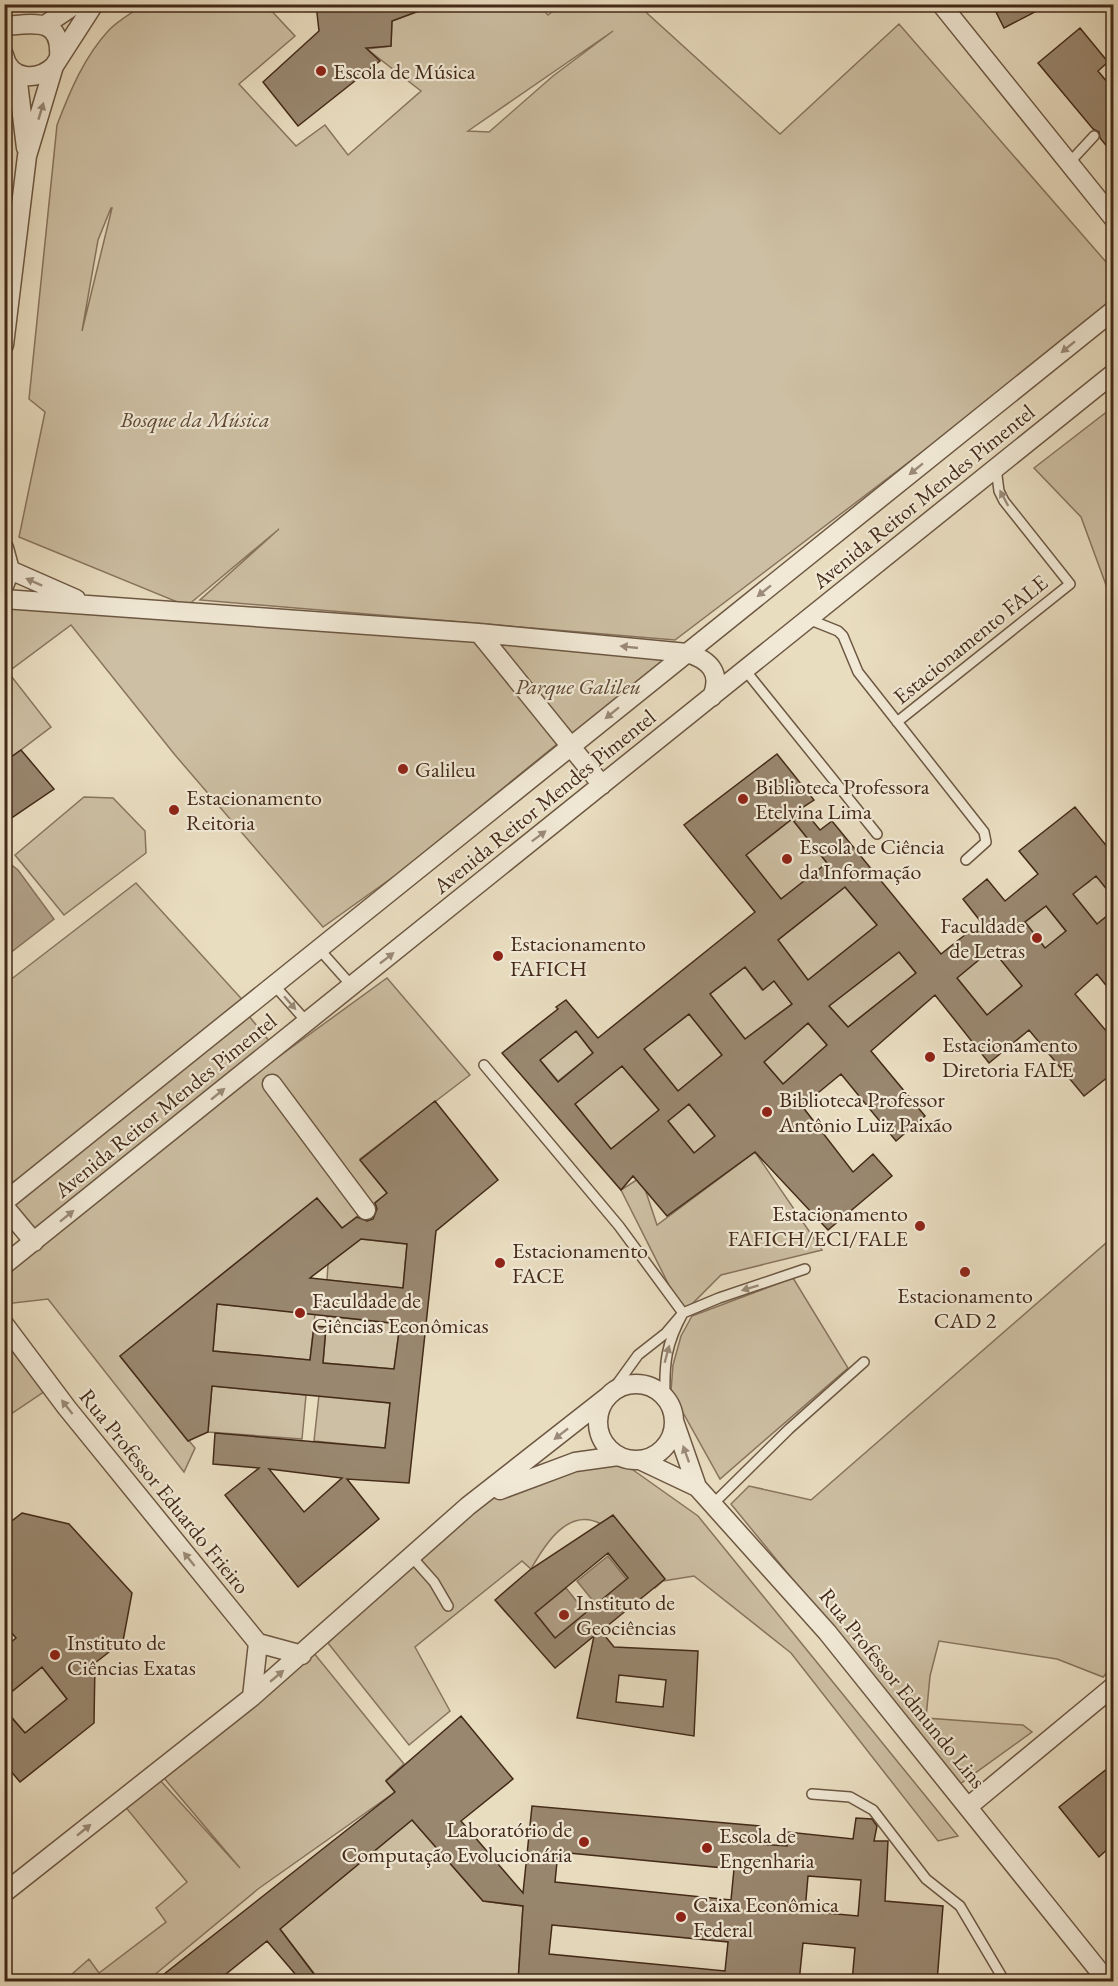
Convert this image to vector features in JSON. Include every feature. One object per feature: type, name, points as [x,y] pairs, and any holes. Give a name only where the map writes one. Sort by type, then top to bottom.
[{"type":"street","points":[[45,25],[76,4]]},
{"type":"street","points":[[9,65],[26,77],[38,76],[56,61],[94,4]]},
{"type":"street","points":[[941,4],[1113,219]]},
{"type":"street","points":[[4,44],[11,26],[36,22],[45,25],[57,38],[56,61],[27,156],[4,345]]},
{"type":"street","points":[[9,65],[27,156]]},
{"type":"street","name":"Avenida Reitor Mendes Pimentel","points":[[4,1204],[1113,310]]},
{"type":"street","name":"Avenida Reitor Mendes Pimentel","points":[[4,1266],[1113,373]]},
{"type":"street","points":[[7,562],[33,582],[98,606]]},
{"type":"street","points":[[4,599],[479,633],[687,653],[700,657],[710,664],[716,674],[716,686],[712,697]]},
{"type":"street","points":[[479,633],[602,785]]},
{"type":"street","points":[[272,1084],[366,1210]]},
{"type":"street","points":[[4,1204],[34,1242]]},
{"type":"street","name":"Rua Professor Eduardo Frieiro","points":[[4,1324],[67,1408],[258,1643]]},
{"type":"street","points":[[4,1893],[252,1697],[302,1655],[410,1555],[479,1499],[610,1394],[636,1384],[647,1386],[665,1398],[674,1421],[668,1442],[651,1457],[640,1460]]},
{"type":"street","points":[[610,1394],[601,1407],[599,1431],[603,1441],[618,1456]]},
{"type":"street","name":"Rua Professor Edmundo Lins","points":[[674,1421],[698,1487],[827,1632],[1108,1982]]},
{"type":"street","points":[[479,1499],[557,1467],[618,1456],[640,1460],[698,1487]]},
{"type":"street","points":[[252,1697],[258,1643],[302,1655]]},
{"type":"street","points":[[969,1806],[1113,1686]]},
{"type":"lane","points":[[1069,163],[1095,136]]},
{"type":"lane","name":"Estacionamento FALE","points":[[897,722],[1070,584],[1004,501],[999,490],[996,468]]},
{"type":"lane","points":[[808,619],[838,630],[858,672],[984,832],[986,842],[966,860]]},
{"type":"lane","points":[[745,670],[877,834]]},
{"type":"lane","points":[[319,949],[351,986]]},
{"type":"lane","points":[[274,985],[306,1021]]},
{"type":"lane","points":[[484,1065],[619,1226],[683,1313]]},
{"type":"lane","points":[[610,1394],[638,1355],[666,1333],[683,1313],[718,1298],[793,1275],[805,1269]]},
{"type":"lane","points":[[665,1398],[664,1363],[672,1333],[683,1313]]},
{"type":"lane","points":[[713,1504],[789,1429],[864,1362]]},
{"type":"lane","points":[[410,1555],[434,1582],[448,1606]]},
{"type":"lane","points":[[812,1794],[850,1797],[873,1809],[926,1879],[960,1906],[1005,1982]]},
{"type":"green space","name":"Bosque da Música","points":[[143,5],[266,5],[295,36],[239,84],[296,146],[325,125],[348,155],[421,91],[367,49],[391,46],[392,21],[436,5],[539,5],[548,15],[561,5],[638,5],[780,134],[899,24],[1113,270],[1113,307],[675,640],[200,600],[279,529],[187,606],[19,537],[45,412],[29,399],[57,125],[92,51],[109,30]],"holes":[[[613,31],[553,76],[489,132],[468,131]],[[112,208],[82,331],[98,240]]]},
{"type":"green space","points":[[1113,407],[1113,604],[1081,517],[1034,468]]},
{"type":"green space","points":[[5,606],[469,637],[562,740],[400,872],[323,927],[175,755],[71,625],[8,672],[51,727],[5,762]]},
{"type":"green space","name":"Parque Galileu","points":[[479,633],[687,653],[571,746]]},
{"type":"green space","points":[[84,797],[113,798],[145,831],[146,853],[64,915],[15,855]]},
{"type":"green space","points":[[792,819],[827,863],[781,899],[746,855]]},
{"type":"green space","points":[[1091,869],[1113,897],[1113,911],[1097,924],[1067,887],[1080,888],[1090,881]]},
{"type":"green space","points":[[136,883],[248,1006],[244,1010],[275,1048],[248,1079],[387,978],[470,1075],[360,1159],[387,1193],[342,1228],[317,1198],[120,1356],[195,1448],[184,1472],[48,1299],[5,1304],[5,1266],[34,1242],[5,1206],[5,984]]},
{"type":"green space","points":[[845,887],[877,925],[808,980],[778,940]]},
{"type":"green space","points":[[1046,906],[1080,949],[1045,948],[1025,922]]},
{"type":"green space","points":[[992,949],[1022,986],[987,1015],[957,978]]},
{"type":"green space","points":[[899,952],[916,973],[848,1027],[829,1006]]},
{"type":"green space","points":[[745,967],[762,990],[774,981],[792,1004],[745,1039],[710,994]]},
{"type":"green space","points":[[689,1014],[722,1055],[678,1091],[644,1049]]},
{"type":"green space","points":[[808,1023],[827,1045],[783,1084],[764,1062]]},
{"type":"green space","points":[[576,1031],[593,1053],[558,1081],[540,1060]]},
{"type":"green space","points":[[622,1066],[659,1110],[611,1149],[575,1104]]},
{"type":"green space","points":[[689,1104],[715,1136],[694,1153],[668,1121]]},
{"type":"green space","points":[[755,1152],[822,1250],[721,1275],[683,1313],[621,1190],[652,1170],[646,1192],[657,1225]]},
{"type":"green space","points":[[1113,1237],[1113,1666],[1103,1677],[1057,1659],[939,1641],[930,1676],[926,1718],[1023,1725],[1032,1732],[960,1784],[731,1504],[749,1486],[811,1500]]},
{"type":"green space","points":[[361,1239],[407,1244],[403,1288],[327,1280],[328,1264]]},
{"type":"green space","points":[[793,1278],[848,1368],[720,1479],[671,1391],[673,1365],[681,1336],[692,1316]]},
{"type":"green space","points":[[217,1304],[315,1314],[310,1360],[213,1351]]},
{"type":"green space","points":[[327,1316],[400,1324],[394,1369],[323,1363]]},
{"type":"green space","points":[[4,1329],[51,1387],[5,1418],[4,1418]]},
{"type":"green space","points":[[212,1386],[306,1395],[302,1439],[208,1432]]},
{"type":"green space","points":[[319,1395],[390,1403],[385,1448],[314,1441]]},
{"type":"green space","points":[[619,1460],[698,1516],[958,1836],[938,1841],[791,1653],[694,1576],[663,1581],[655,1588],[606,1528],[589,1520],[578,1520],[558,1531],[531,1569],[522,1561],[415,1647],[450,1711],[409,1745],[328,1643],[469,1508],[468,1506],[574,1467]]},
{"type":"green space","points":[[313,1652],[404,1764],[386,1780],[395,1792],[258,1889],[147,1981],[63,1982],[89,1959],[99,1973],[166,1922],[156,1908],[187,1882],[123,1804],[158,1778],[240,1868],[158,1771]]},
{"type":"green space","points":[[42,1667],[67,1699],[25,1733],[5,1709],[4,1698]]},
{"type":"green space","points":[[412,1820],[483,1901],[523,1906],[518,1981],[320,1981],[280,1929]]},
{"type":"shaded area","points":[[8,862],[18,870],[54,919],[5,957],[4,865]]},
{"type":"shaded area","points":[[608,1556],[628,1581],[597,1606],[577,1581]]},
{"type":"shaded area","points":[[566,1588],[586,1613],[555,1638],[535,1613]]},
{"type":"building","name":"Escola de Música","points":[[316,4],[432,6],[392,21],[391,46],[366,48],[380,61],[298,126],[263,82],[319,31]]},
{"type":"building","points":[[992,4],[1050,4],[1004,28]]},
{"type":"building","points":[[1080,28],[1108,62],[1098,71],[1113,89],[1113,154],[1100,138],[1099,132],[1093,129],[1038,63]]},
{"type":"building","points":[[21,750],[54,789],[4,823],[4,762]]},
{"type":"building","points":[[777,754],[814,800],[802,808],[820,830],[832,821],[941,954],[981,922],[963,899],[987,879],[1005,901],[1038,874],[1019,851],[1075,807],[1113,854],[1113,897],[1096,876],[1073,894],[1097,924],[1113,911],[1113,994],[1097,974],[1075,994],[1113,1039],[1113,1073],[1084,1096],[1029,1030],[989,1063],[935,995],[871,1051],[925,1116],[896,1141],[841,1074],[802,1106],[853,1172],[873,1154],[892,1176],[828,1230],[755,1152],[667,1216],[633,1176],[621,1190],[502,1053],[558,1009],[556,1007],[566,1000],[598,1038],[755,912],[684,825]],"holes":[[[792,819],[827,863],[781,899],[746,855]],[[845,887],[877,925],[808,980],[778,940]],[[1046,906],[1066,931],[1045,948],[1025,922]],[[992,949],[1022,986],[987,1015],[957,978]],[[899,952],[916,973],[848,1027],[829,1006]],[[745,967],[763,990],[774,981],[792,1004],[745,1039],[710,994]],[[689,1014],[722,1055],[678,1091],[644,1049]],[[808,1023],[827,1045],[783,1084],[764,1062]],[[576,1031],[593,1053],[558,1082],[540,1060]],[[622,1066],[659,1110],[611,1149],[575,1104]],[[689,1104],[715,1136],[694,1153],[668,1121]]]},
{"type":"building","name":"Faculdade de Ciências Econômicas","points":[[435,1101],[498,1180],[436,1231],[409,1483],[347,1479],[379,1519],[298,1587],[225,1495],[259,1468],[213,1464],[215,1433],[385,1448],[390,1403],[212,1386],[208,1432],[188,1441],[120,1356],[317,1198],[342,1228],[357,1217],[367,1221],[373,1219],[377,1209],[375,1203],[387,1193],[360,1160]],"holes":[[[361,1239],[407,1244],[403,1288],[310,1278]],[[217,1304],[400,1324],[394,1369],[323,1363],[326,1327],[314,1326],[310,1360],[213,1351]],[[269,1469],[342,1478],[304,1512]]]},
{"type":"building","name":"Instituto de Ciências Exatas","points":[[22,1513],[69,1524],[132,1593],[123,1641],[95,1663],[94,1723],[20,1782],[4,1763],[4,1709],[25,1733],[67,1699],[42,1667],[4,1698],[4,1648],[16,1638],[4,1624],[4,1527]]},
{"type":"building","name":"Instituto de Geociências","points":[[613,1515],[665,1579],[601,1631],[614,1647],[698,1651],[694,1736],[577,1718],[594,1636],[555,1668],[495,1600],[531,1569]],"holes":[[[608,1553],[628,1578],[555,1638],[535,1613]],[[619,1675],[666,1680],[663,1707],[616,1702]]]},
{"type":"building","name":"Escola de Engenharia","points":[[461,1716],[513,1779],[461,1821],[523,1893],[532,1806],[760,1826],[760,1844],[787,1846],[788,1832],[853,1839],[856,1818],[872,1819],[877,1826],[874,1841],[888,1841],[885,1901],[943,1906],[937,1982],[852,1982],[855,1948],[803,1943],[799,1982],[518,1982],[523,1906],[483,1901],[412,1820],[280,1929],[320,1982],[302,1982],[267,1941],[216,1982],[154,1982],[395,1792],[386,1781]],"holes":[[[558,1852],[734,1869],[731,1900],[555,1882]],[[808,1876],[861,1880],[858,1916],[805,1911]],[[552,1925],[728,1942],[725,1971],[549,1954]]]},
{"type":"building","points":[[1113,1764],[1113,1844],[1099,1857],[1059,1807]]},
{"type":"place","name":"Escola de Música","points":[[321,71]]},
{"type":"place","name":"Galileu","points":[[403,769]]},
{"type":"place","name":"Biblioteca Professora Etelvina Lima","points":[[743,799]]},
{"type":"place","name":"Estacionamento Reitoria","points":[[174,810]]},
{"type":"place","name":"Escola de Ciência da Informação","points":[[787,859]]},
{"type":"place","name":"Faculdade de Letras","points":[[1037,938]]},
{"type":"place","name":"Estacionamento FAFICH","points":[[498,956]]},
{"type":"place","name":"Estacionamento Diretoria FALE","points":[[930,1057]]},
{"type":"place","name":"Biblioteca Professor Antônio Luiz Paixão","points":[[767,1112]]},
{"type":"place","name":"Estacionamento FAFICH/ECI/FALE","points":[[920,1226]]},
{"type":"place","name":"Estacionamento FACE","points":[[500,1263]]},
{"type":"place","name":"Estacionamento CAD 2","points":[[965,1272]]},
{"type":"place","name":"Faculdade de Ciências Econômicas","points":[[300,1313]]},
{"type":"place","name":"Instituto de Geociências","points":[[564,1615]]},
{"type":"place","name":"Instituto de Ciências Exatas","points":[[55,1655]]},
{"type":"place","name":"Laboratório de Computação Evolucionária","points":[[584,1842]]},
{"type":"place","name":"Escola de Engenharia","points":[[707,1848]]},
{"type":"place","name":"Caixa Econômica Federal","points":[[681,1917]]}]
